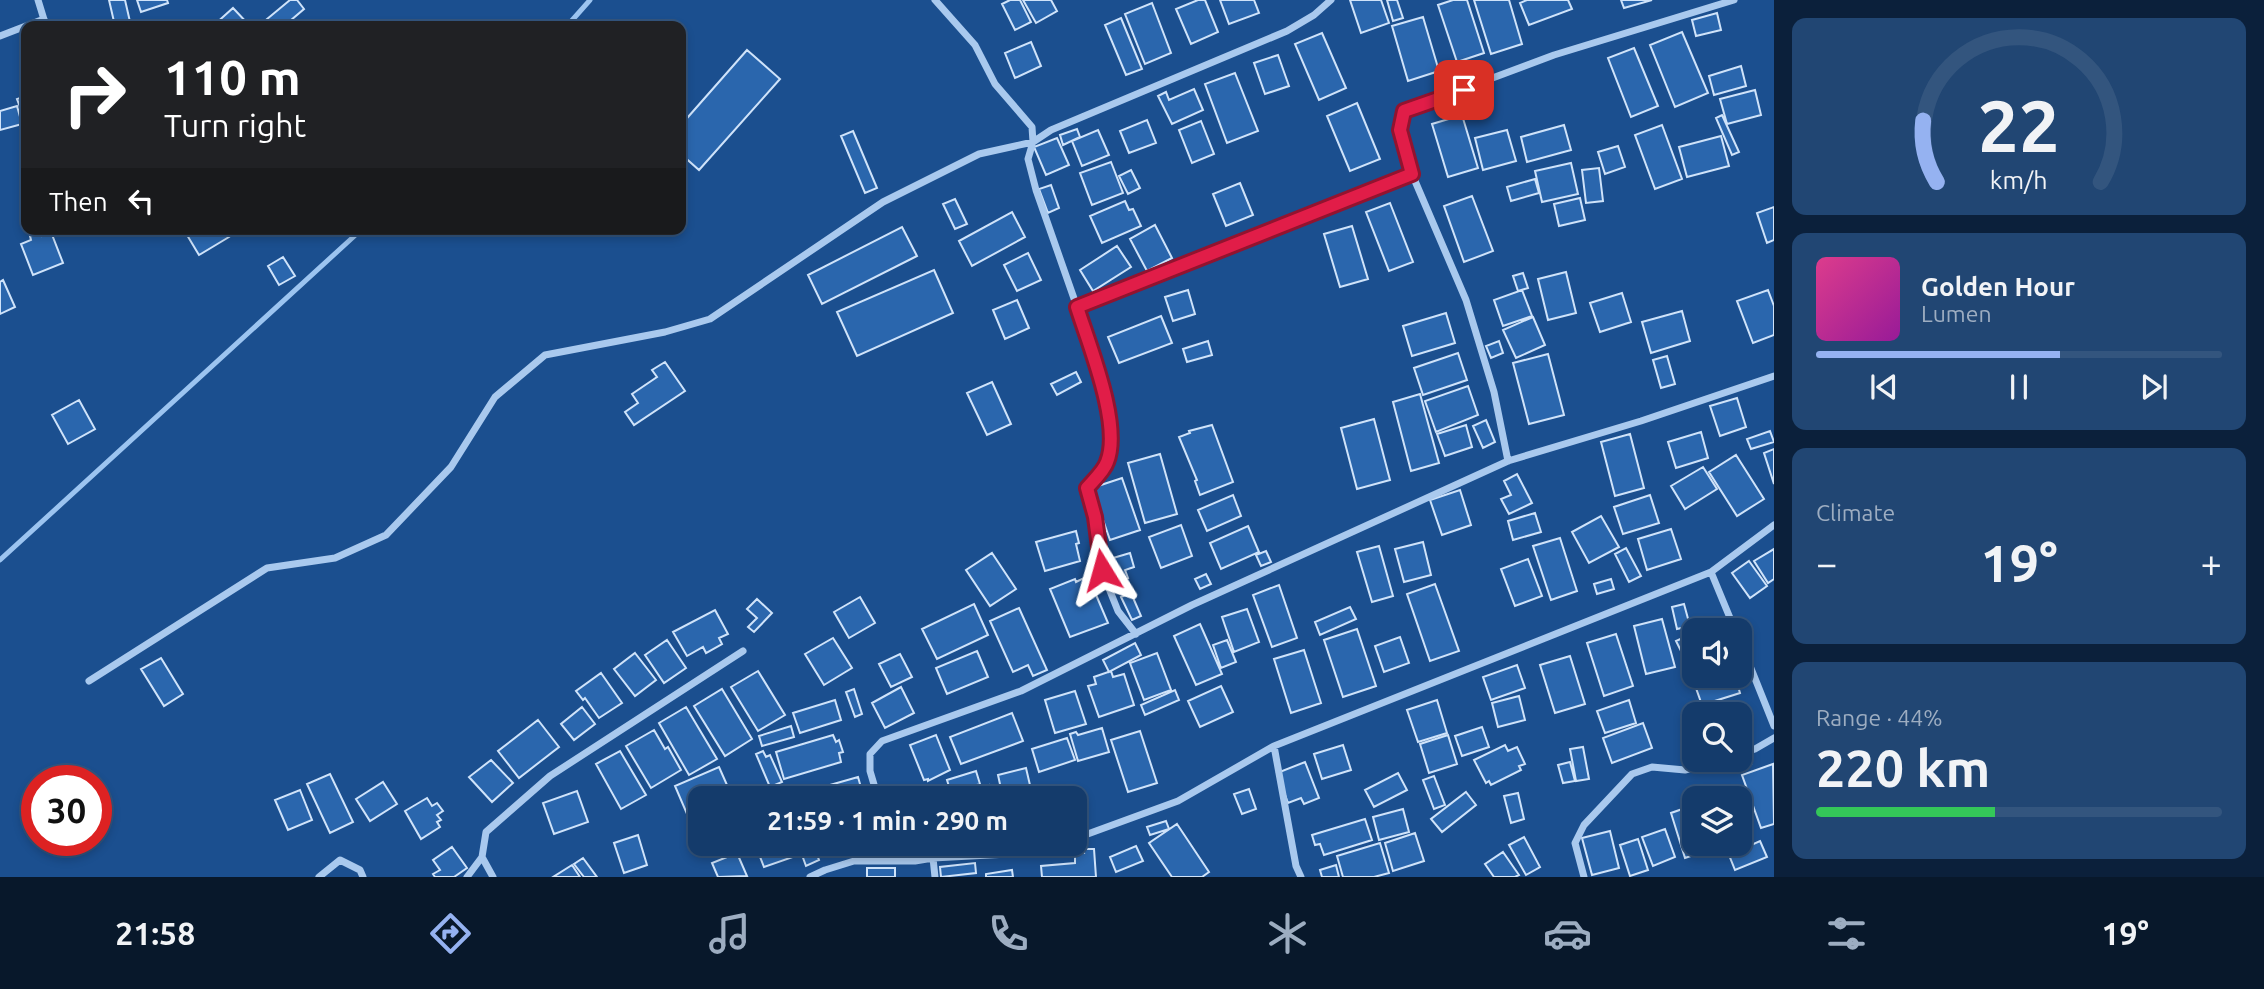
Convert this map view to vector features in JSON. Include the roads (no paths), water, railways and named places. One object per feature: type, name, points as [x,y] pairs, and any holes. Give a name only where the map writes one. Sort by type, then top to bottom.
[{"type":"street","points":[[38,0],[44,21]]},
{"type":"street","points":[[935,0],[975,45],[995,84],[1032,127],[1033,142],[1028,159],[1031,170],[1107,401],[1111,442],[1107,464],[1087,488],[1095,517],[1102,570],[1118,611],[1136,634]]},
{"type":"street","points":[[89,681],[267,568],[335,558],[386,535],[451,467],[495,397],[545,355],[665,332],[709,319],[883,202],[979,154],[1033,142],[1051,130],[1287,31],[1314,15],[1331,0]]},
{"type":"street","points":[[1508,460],[1494,392],[1466,300],[1412,174],[1400,130],[1404,111],[1554,55],[1734,0]]},
{"type":"street","points":[[0,36],[21,30]]},
{"type":"street","points":[[1077,307],[1412,174]]},
{"type":"street","points":[[874,786],[870,771],[870,754],[882,741],[1021,691],[1205,599],[1508,460],[1641,421],[1774,376]]},
{"type":"street","points":[[1087,834],[1178,801],[1274,746],[1712,572],[1774,525]]},
{"type":"street","points":[[1712,572],[1730,618]]},
{"type":"street","points":[[467,877],[482,858],[486,832],[550,776],[743,651]]},
{"type":"street","points":[[1752,671],[1774,726]]},
{"type":"street","points":[[1752,750],[1774,738]]},
{"type":"street","points":[[1274,746],[1296,866],[1301,877]]},
{"type":"street","points":[[1584,877],[1575,843],[1584,825],[1632,774],[1652,767],[1682,770]]},
{"type":"street","points":[[879,860],[880,856]]},
{"type":"street","points":[[810,877],[854,861],[915,861],[970,856]]},
{"type":"street","points":[[482,858],[493,877]]},
{"type":"street","points":[[933,858],[935,877]]},
{"type":"street","points":[[319,877],[340,860],[360,870],[363,877]]},
{"type":"waterway","points":[[571,21],[590,0]]},
{"type":"waterway","points":[[0,560],[355,235]]}]
